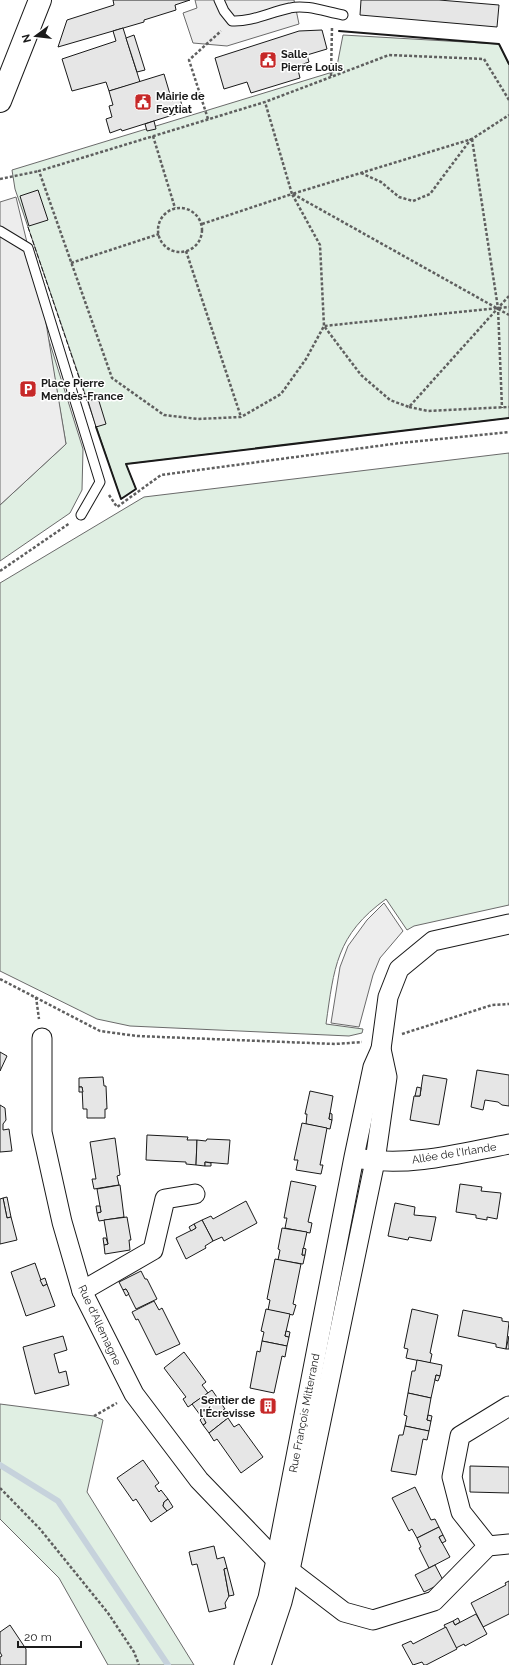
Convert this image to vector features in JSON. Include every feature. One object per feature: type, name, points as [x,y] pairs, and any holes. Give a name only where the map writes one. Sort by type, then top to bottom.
[{"type":"main road","points":[[0,101],[40,0]]},
{"type":"street","points":[[381,1045],[388,997],[399,969],[433,941],[509,924]]},
{"type":"street","name":"Rue d'Allemagne","points":[[42,1038],[42,1132],[62,1222],[82,1292],[134,1394],[198,1480],[283,1565],[344,1612],[373,1620],[434,1601],[488,1546]]},
{"type":"street","name":"Rue François Mitterrand","points":[[261,1665],[282,1602],[283,1565],[354,1158],[373,1067],[381,1045]]},
{"type":"street","name":"Rue François Mitterrand","points":[[244,1665],[268,1598],[283,1565],[375,1161],[387,1077],[381,1045]]},
{"type":"street","name":"Allée de l'Irlande","points":[[375,1161],[419,1161],[509,1144]]},
{"type":"street","points":[[354,1158],[375,1161]]},
{"type":"street","points":[[82,1292],[154,1250],[165,1199],[195,1194]]},
{"type":"street","points":[[509,1406],[460,1436],[452,1477],[461,1512],[488,1546],[509,1544]]},
{"type":"lane","points":[[220,0],[224,11],[232,21],[245,22],[291,8],[304,7],[343,15]]},
{"type":"lane","points":[[0,231],[28,248],[100,482],[82,515]]},
{"type":"path","points":[[331,76],[332,13]]},
{"type":"path","points":[[208,119],[189,60],[232,21]]},
{"type":"path","points":[[0,179],[39,171],[265,102],[389,54],[484,59],[509,100]]},
{"type":"path","points":[[39,171],[112,378],[164,415],[198,420],[241,417],[281,394],[306,359],[324,326],[320,245],[292,194],[265,102]]},
{"type":"path","points":[[202,224],[292,194],[472,139],[509,115]]},
{"type":"path","points":[[153,136],[175,208]]},
{"type":"path","points":[[360,173],[381,182],[399,197],[413,201],[430,194],[472,139]]},
{"type":"path","points":[[472,139],[498,308],[502,408]]},
{"type":"path","points":[[292,194],[509,315]]},
{"type":"path","points":[[175,208],[184,208],[192,211],[198,216],[202,224],[202,233],[199,241],[186,251],[177,251],[169,248],[163,242],[159,234],[159,226],[162,218],[175,208]]},
{"type":"path","points":[[71,263],[159,234]]},
{"type":"path","points":[[186,251],[241,417]]},
{"type":"path","points":[[409,407],[509,296]]},
{"type":"path","points":[[324,326],[509,307]]},
{"type":"path","points":[[324,326],[360,375],[390,400],[409,407],[428,411],[509,407]]},
{"type":"path","points":[[100,482],[117,507],[161,476],[400,443],[509,432]]},
{"type":"path","points":[[0,571],[82,515]]},
{"type":"path","points":[[0,979],[100,1030],[137,1036],[381,1045],[492,1005],[509,1004]]},
{"type":"path","points":[[94,1416],[134,1394]]},
{"type":"path","points":[[0,1488],[40,1529],[108,1613],[134,1652],[139,1665]]},
{"type":"green space","points":[[343,35],[499,44],[509,65],[509,418],[126,464],[136,489],[121,499],[15,189],[12,170],[336,71]]},
{"type":"green space","points":[[47,334],[83,449],[82,490],[70,513],[0,561],[0,505],[66,444]]},
{"type":"green space","points":[[509,453],[509,905],[414,926],[407,930],[386,899],[369,912],[347,940],[340,954],[335,969],[332,986],[326,1024],[363,1029],[362,1033],[349,1036],[130,1026],[97,1019],[0,971],[0,583],[144,497]]},
{"type":"green space","points":[[0,1404],[94,1416],[103,1420],[87,1492],[194,1665],[108,1665],[59,1578],[0,1519]]},
{"type":"shaded area","points":[[195,0],[294,0],[299,24],[227,46],[193,43],[183,13],[197,8]]},
{"type":"shaded area","name":"Place Pierre Mendès-France","points":[[16,197],[45,317],[66,444],[0,505],[0,202]]},
{"type":"shaded area","points":[[384,903],[403,931],[380,958],[373,975],[359,1027],[331,1023],[340,967],[348,946],[367,920]]},
{"type":"building","points":[[113,0],[190,0],[175,5],[176,10],[144,20],[144,22],[58,47],[67,20],[114,5]]},
{"type":"building","points":[[361,0],[439,0],[499,5],[497,27],[360,15]]},
{"type":"building","points":[[123,28],[140,82],[109,91],[106,82],[72,91],[62,59],[116,41],[113,31]]},
{"type":"building","points":[[322,30],[327,49],[307,55],[309,62],[297,66],[300,78],[251,93],[247,82],[224,89],[215,58],[299,31]]},
{"type":"building","points":[[134,35],[145,70],[137,72],[126,38]]},
{"type":"building","points":[[164,74],[172,101],[180,98],[183,110],[175,112],[176,114],[122,131],[121,129],[110,133],[106,119],[112,117],[109,106],[113,105],[109,91]]},
{"type":"building","points":[[154,121],[156,129],[147,131],[145,124]]},
{"type":"building","points":[[38,190],[48,220],[29,226],[20,196]]},
{"type":"building","points":[[98,398],[106,424],[96,427],[88,401]]},
{"type":"building","points":[[0,1052],[7,1056],[0,1071]]},
{"type":"building","points":[[477,1070],[509,1075],[509,1106],[502,1105],[498,1102],[485,1100],[483,1110],[471,1107]]},
{"type":"building","points":[[423,1075],[447,1079],[439,1125],[410,1120],[414,1096],[420,1096]]},
{"type":"building","points":[[103,1077],[104,1086],[106,1086],[107,1109],[105,1109],[105,1118],[87,1118],[87,1109],[83,1109],[82,1087],[79,1087],[79,1078]]},
{"type":"building","points":[[79,1087],[82,1087],[83,1092],[79,1092]]},
{"type":"building","points":[[417,1087],[421,1088],[420,1096],[415,1096]]},
{"type":"building","points":[[310,1091],[333,1096],[329,1119],[332,1120],[330,1129],[306,1124],[307,1114],[305,1114]]},
{"type":"building","points":[[0,1105],[5,1108],[6,1120],[3,1124],[3,1130],[9,1129],[12,1151],[0,1152]]},
{"type":"building","points":[[330,1113],[332,1114],[332,1120],[329,1119]]},
{"type":"building","points":[[302,1123],[327,1128],[320,1165],[323,1165],[321,1174],[296,1170],[298,1160],[294,1160]]},
{"type":"building","points":[[147,1135],[188,1137],[187,1140],[197,1140],[196,1165],[186,1164],[186,1162],[146,1160]]},
{"type":"building","points":[[115,1138],[120,1175],[117,1176],[119,1185],[94,1189],[92,1179],[96,1179],[90,1142]]},
{"type":"building","points":[[207,1139],[230,1140],[228,1164],[205,1162],[205,1166],[196,1165],[197,1140],[206,1141]]},
{"type":"building","points":[[205,1162],[211,1163],[211,1166],[205,1166]]},
{"type":"building","points":[[291,1181],[316,1186],[308,1222],[312,1223],[310,1233],[285,1228],[287,1218],[284,1218]]},
{"type":"building","points":[[460,1184],[482,1187],[481,1191],[501,1193],[497,1219],[487,1217],[487,1220],[476,1218],[476,1215],[456,1212]]},
{"type":"building","points":[[120,1185],[124,1217],[99,1221],[97,1213],[101,1212],[97,1189]]},
{"type":"building","points":[[7,1197],[11,1217],[7,1218],[3,1198]]},
{"type":"building","points":[[3,1198],[7,1218],[11,1217],[17,1240],[0,1244],[0,1199]]},
{"type":"building","points":[[246,1201],[257,1223],[224,1241],[222,1237],[213,1241],[202,1220],[211,1216],[213,1219]]},
{"type":"building","points":[[395,1203],[415,1207],[414,1215],[436,1217],[431,1241],[409,1237],[408,1240],[388,1236]]},
{"type":"building","points":[[96,1206],[100,1206],[101,1212],[97,1213]]},
{"type":"building","points":[[127,1217],[131,1240],[129,1240],[130,1250],[105,1254],[104,1245],[108,1244],[104,1220]]},
{"type":"building","points":[[202,1220],[213,1241],[205,1246],[206,1248],[186,1259],[176,1238],[196,1228],[194,1224]]},
{"type":"building","points":[[194,1224],[196,1228],[191,1231],[189,1227]]},
{"type":"building","points":[[282,1228],[307,1232],[302,1255],[305,1255],[303,1264],[278,1260],[280,1250],[278,1249]]},
{"type":"building","points":[[103,1238],[106,1238],[108,1244],[104,1245]]},
{"type":"building","points":[[303,1248],[306,1249],[305,1255],[302,1255]]},
{"type":"building","points":[[275,1259],[301,1264],[293,1304],[296,1305],[293,1315],[268,1310],[270,1300],[267,1299]]},
{"type":"building","points":[[35,1263],[43,1286],[47,1284],[55,1306],[26,1316],[11,1272]]},
{"type":"building","points":[[141,1271],[145,1279],[147,1279],[157,1299],[136,1309],[126,1289],[123,1290],[119,1282]]},
{"type":"building","points":[[45,1278],[47,1284],[43,1286],[40,1280]]},
{"type":"building","points":[[126,1289],[129,1294],[126,1296],[123,1290]]},
{"type":"building","points":[[154,1301],[159,1310],[162,1308],[180,1344],[156,1355],[138,1319],[136,1320],[132,1312]]},
{"type":"building","points":[[266,1309],[290,1314],[285,1336],[289,1337],[287,1346],[262,1341],[264,1332],[261,1331]]},
{"type":"building","points":[[412,1309],[438,1315],[430,1353],[432,1354],[430,1363],[406,1358],[408,1349],[404,1348]]},
{"type":"building","points":[[463,1310],[502,1318],[502,1321],[509,1322],[506,1349],[496,1347],[496,1344],[458,1336]]},
{"type":"building","points":[[286,1331],[290,1332],[289,1337],[285,1336]]},
{"type":"building","points":[[63,1336],[67,1350],[54,1354],[59,1373],[66,1371],[69,1385],[35,1394],[23,1347]]},
{"type":"building","points":[[509,1336],[509,1349],[506,1349]]},
{"type":"building","points":[[262,1341],[287,1346],[285,1357],[282,1356],[274,1393],[250,1388],[257,1351],[260,1352]]},
{"type":"building","points":[[184,1352],[206,1382],[202,1385],[208,1393],[188,1407],[183,1399],[186,1397],[164,1368]]},
{"type":"building","points":[[417,1360],[442,1365],[440,1376],[436,1375],[431,1398],[408,1393],[412,1371],[415,1371]]},
{"type":"building","points":[[436,1375],[440,1376],[438,1381],[435,1380]]},
{"type":"building","points":[[212,1390],[225,1409],[223,1410],[228,1418],[209,1433],[203,1425],[206,1423],[192,1404]]},
{"type":"building","points":[[408,1393],[431,1398],[427,1420],[431,1421],[429,1431],[405,1426],[407,1416],[404,1415]]},
{"type":"building","name":"Sentier de l'Écrevisse","points":[[266,1401],[272,1402],[270,1410],[265,1409]]},
{"type":"building","points":[[428,1415],[432,1416],[431,1421],[427,1420]]},
{"type":"building","points":[[203,1417],[206,1423],[203,1425],[200,1420]]},
{"type":"building","points":[[228,1418],[234,1427],[239,1424],[263,1457],[241,1473],[217,1439],[214,1441],[209,1433]]},
{"type":"building","points":[[405,1426],[429,1431],[427,1440],[423,1439],[416,1475],[391,1471],[399,1435],[403,1435]]},
{"type":"building","points":[[143,1460],[159,1483],[155,1486],[159,1492],[161,1490],[168,1499],[164,1502],[163,1506],[167,1511],[151,1522],[136,1499],[133,1501],[117,1478]]},
{"type":"building","points":[[470,1466],[509,1467],[509,1493],[470,1492]]},
{"type":"building","points":[[415,1487],[431,1520],[435,1519],[439,1527],[417,1538],[412,1529],[409,1531],[392,1498]]},
{"type":"building","points":[[168,1499],[173,1507],[167,1511],[163,1506],[164,1502]]},
{"type":"building","points":[[439,1527],[443,1535],[439,1537],[450,1557],[429,1568],[419,1548],[421,1547],[417,1538]]},
{"type":"building","points":[[443,1535],[446,1541],[442,1543],[439,1537]]},
{"type":"building","points":[[214,1546],[217,1559],[224,1557],[227,1568],[224,1569],[229,1596],[225,1603],[226,1608],[209,1612],[197,1564],[192,1565],[189,1552]]},
{"type":"building","points":[[435,1565],[444,1582],[424,1592],[415,1575]]},
{"type":"building","points":[[227,1568],[234,1595],[229,1596],[224,1569]]},
{"type":"building","points":[[509,1581],[509,1614],[483,1627],[471,1603],[506,1585],[505,1583]]},
{"type":"building","points":[[476,1614],[487,1634],[465,1646],[464,1644],[456,1648],[444,1625],[453,1621],[455,1625]]},
{"type":"building","points":[[458,1618],[460,1622],[455,1625],[453,1621]]},
{"type":"building","points":[[10,1625],[26,1649],[26,1665],[0,1665],[0,1657],[2,1656],[0,1652],[0,1632]]},
{"type":"building","points":[[446,1627],[457,1649],[426,1665],[422,1662],[413,1665],[402,1645],[411,1641],[413,1644]]},
{"type":"waterway","points":[[0,1465],[58,1501],[168,1665]]},
{"type":"fence","points":[[28,227],[87,401]]},
{"type":"wall","points":[[339,31],[499,44],[509,64]]},
{"type":"wall","points":[[96,427],[121,499],[136,489],[126,464],[509,418]]},
{"type":"place","name":"Salle Pierre Louis","points":[[268,60]]},
{"type":"place","name":"Mairie de Feytiat","points":[[143,102]]},
{"type":"place","name":"Place Pierre Mendès-France","points":[[28,389]]},
{"type":"place","name":"Sentier de l'Écrevisse","points":[[268,1406]]}]
